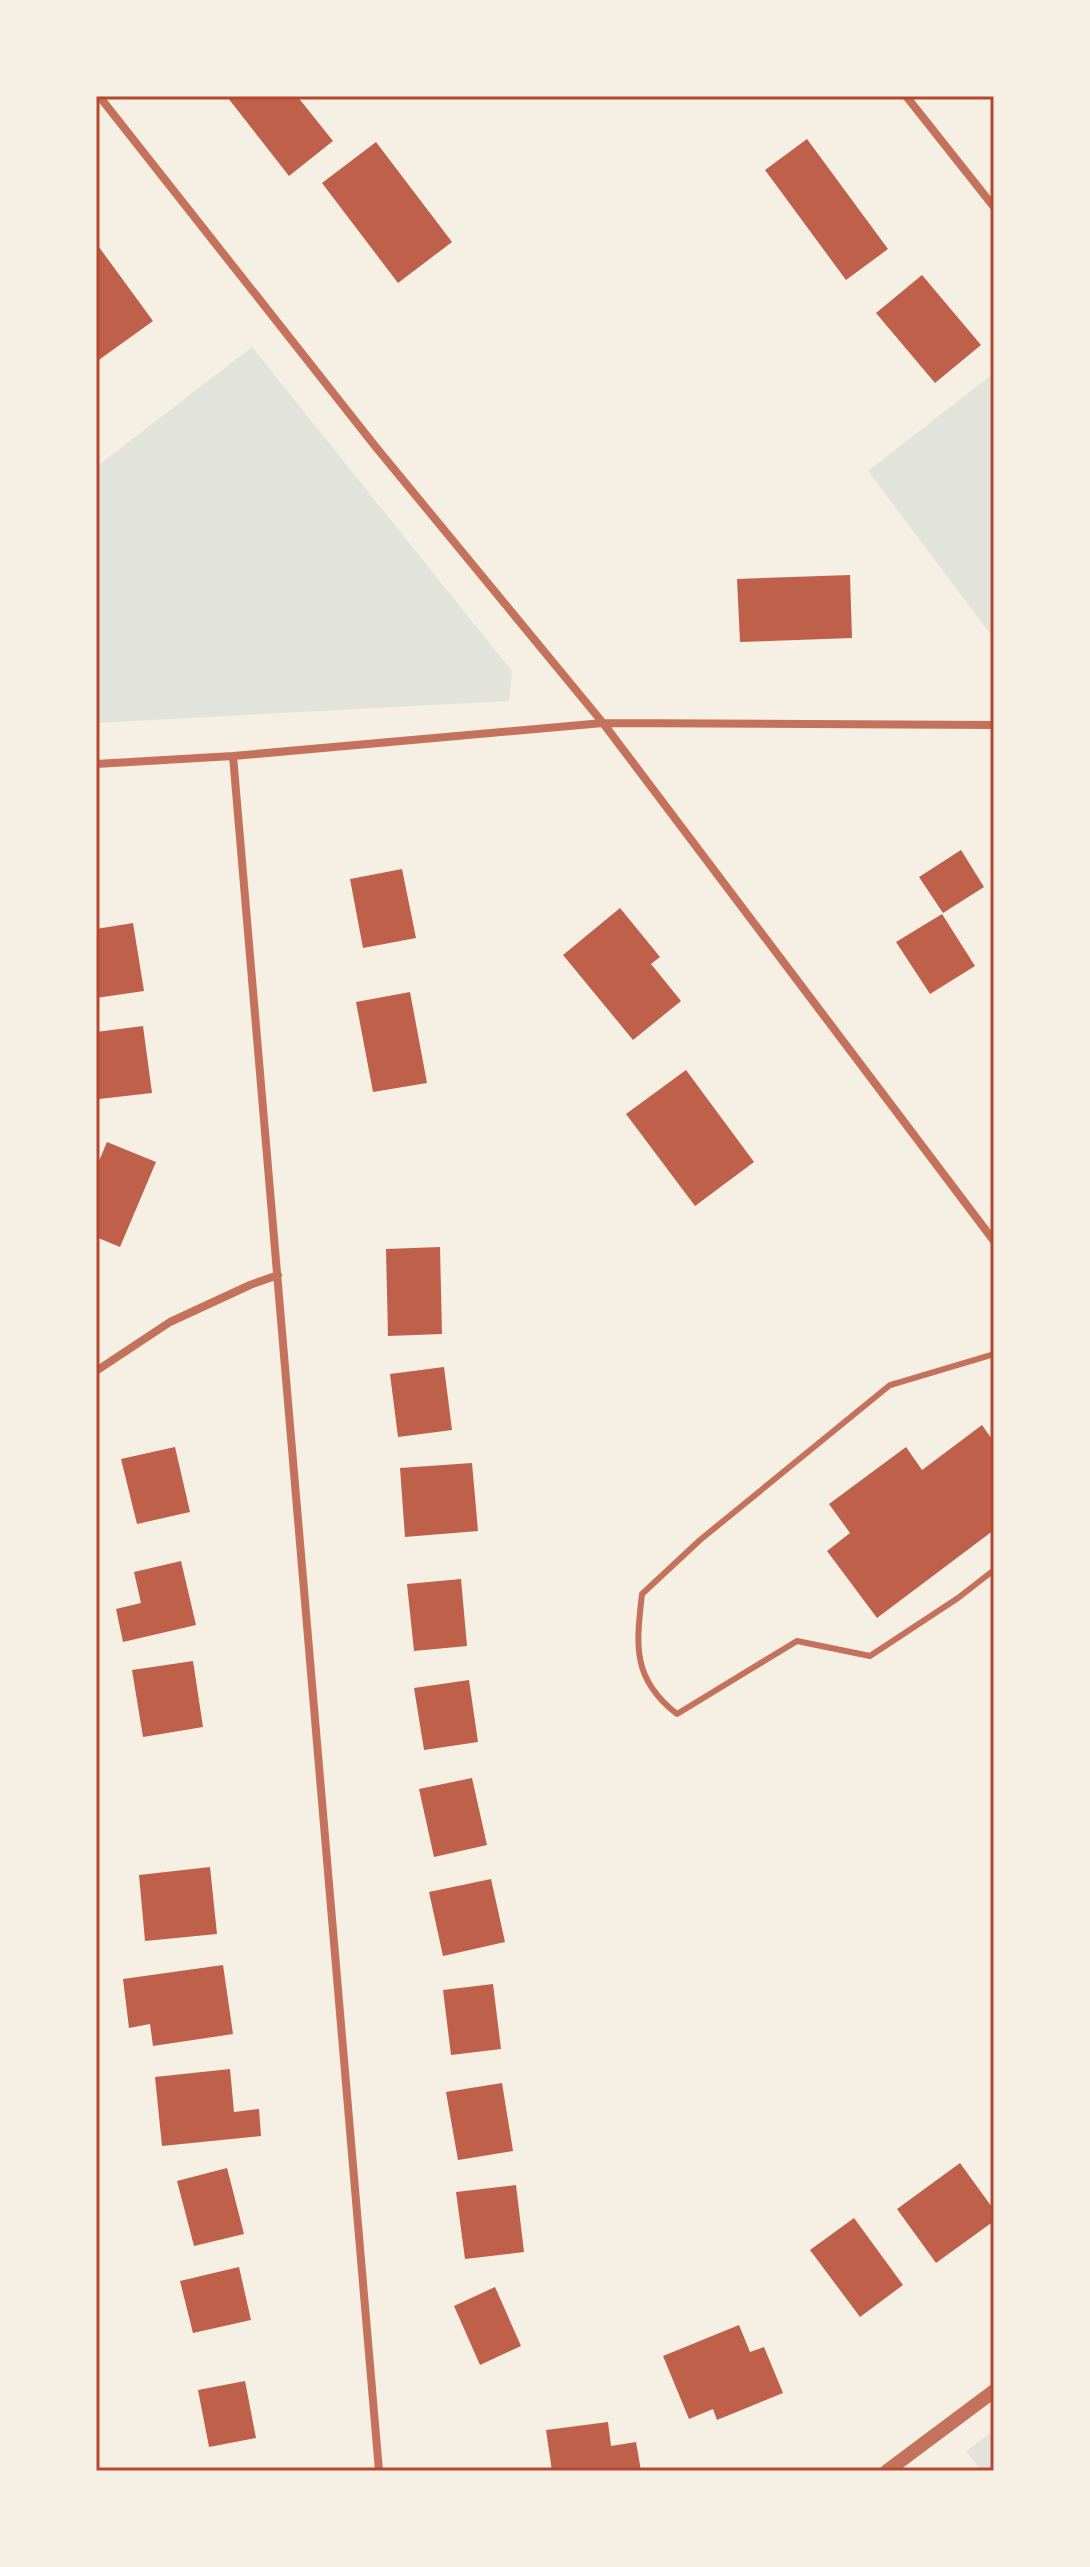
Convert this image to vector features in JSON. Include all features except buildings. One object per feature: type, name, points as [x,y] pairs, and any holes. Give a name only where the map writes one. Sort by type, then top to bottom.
[{"type":"street","points":[[99,96],[375,446],[603,723],[994,1241]]},
{"type":"street","points":[[906,96],[994,207]]},
{"type":"street","points":[[96,764],[233,756],[603,723],[994,725]]},
{"type":"street","points":[[233,756],[379,2471]]},
{"type":"street","points":[[96,1371],[170,1322],[278,1275]]},
{"type":"street","points":[[887,2471],[994,2391]]},
{"type":"lane","points":[[994,1354],[890,1385],[700,1540],[642,1594],[637,1639],[642,1672],[658,1699],[677,1714],[797,1641],[870,1656],[958,1598],[994,1570]]},
{"type":"shaded area","points":[[252,347],[512,671],[509,701],[96,723],[96,467]]},
{"type":"shaded area","points":[[994,373],[994,639],[868,471]]},
{"type":"shaded area","points":[[994,2430],[994,2471],[982,2471],[966,2451]]}]
